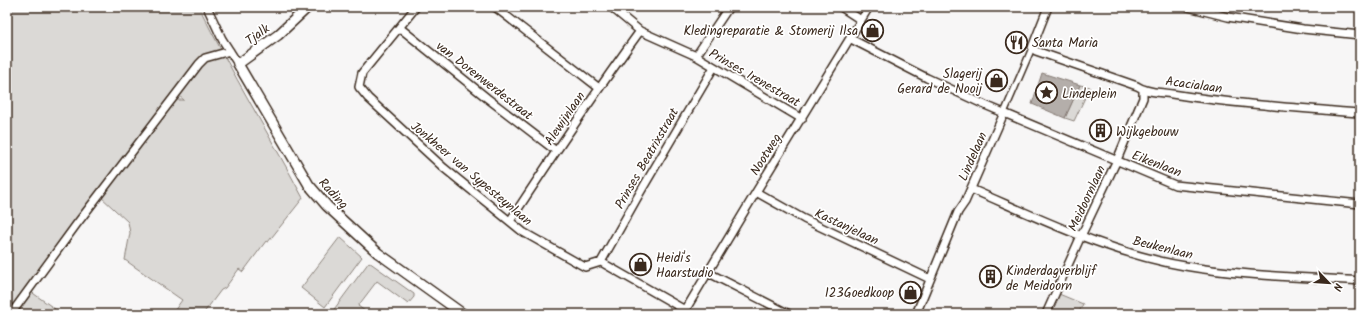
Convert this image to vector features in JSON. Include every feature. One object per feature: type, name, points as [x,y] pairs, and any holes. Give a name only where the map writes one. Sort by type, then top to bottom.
[{"type":"street","name":"Rading","points":[[207,7],[222,39],[309,185],[327,206],[378,253],[463,314]]},
{"type":"street","name":"Tjalk","points":[[238,64],[278,36],[308,7]]},
{"type":"street","points":[[400,28],[416,7]]},
{"type":"street","points":[[495,7],[599,88]]},
{"type":"street","name":"Prinses Irenestraat","points":[[611,7],[640,31],[696,56],[802,119]]},
{"type":"street","points":[[696,56],[729,7]]},
{"type":"street","points":[[841,7],[861,20]]},
{"type":"street","name":"Nootweg","points":[[684,312],[707,272],[851,39],[869,7]]},
{"type":"street","name":"Lindelaan","points":[[916,314],[958,212],[971,189],[1032,48],[1048,7]]},
{"type":"street","points":[[1188,7],[1228,17],[1303,29],[1360,35]]},
{"type":"street","name":"Jonkheer van Sypesteynlaan","points":[[400,28],[362,73],[359,87],[368,98],[444,168],[523,232],[585,267],[601,262]]},
{"type":"street","name":"van Dorenwerdestraat","points":[[400,28],[556,151]]},
{"type":"street","name":"Alewijnlaan","points":[[510,222],[556,151],[640,31]]},
{"type":"street","name":"Eikenlaan","points":[[851,39],[927,78],[1004,113],[1175,184],[1360,204]]},
{"type":"street","name":"Acacialaan","points":[[1032,48],[1036,51],[1137,86],[1143,90],[1217,100],[1360,113]]},
{"type":"street","points":[[11,314],[76,225],[199,64],[205,58],[230,51]]},
{"type":"street","name":"Prinses Beatrixstraat","points":[[601,262],[714,67]]},
{"type":"street","name":"Meidoornlaan","points":[[1046,314],[1117,160],[1142,98],[1143,90]]},
{"type":"street","name":"Beukenlaan","points":[[971,189],[1081,236],[1141,256],[1184,266],[1243,274],[1360,281]]},
{"type":"street","name":"Kastanjelaan","points":[[756,192],[804,219],[930,279]]},
{"type":"street","points":[[601,262],[684,312]]},
{"type":"street","points":[[707,272],[789,314]]},
{"type":"shaded area","points":[[7,7],[199,7],[303,198],[268,242],[266,241],[243,272],[239,269],[203,314],[172,314],[182,300],[125,260],[130,233],[128,222],[100,196],[174,100],[184,100],[173,91],[7,313]]},
{"type":"shaded area","points":[[1042,73],[1080,85],[1065,118],[1032,104]]},
{"type":"shaded area","points":[[1080,85],[1090,87],[1074,121],[1065,118]]},
{"type":"shaded area","points":[[340,237],[362,257],[325,307],[301,288]]},
{"type":"shaded area","points":[[369,262],[414,294],[414,297],[408,304],[377,281],[358,306],[369,314],[335,314],[332,312]]},
{"type":"shaded area","points":[[30,291],[62,314],[14,314]]},
{"type":"shaded area","points":[[1059,294],[1083,304],[1078,314],[1050,314]]},
{"type":"place","name":"Kledingreparatie & Stomerij Ilsa","points":[[873,30]]},
{"type":"place","name":"Santa Maria","points":[[1016,42]]},
{"type":"place","name":"Slagerij Gerard de Nooij","points":[[997,80]]},
{"type":"place","name":"Lindeplein","points":[[1046,93]]},
{"type":"place","name":"Wijkgebouw","points":[[1101,131]]},
{"type":"place","name":"Heidi's Haarstudio","points":[[640,264]]},
{"type":"place","name":"Kinderdagverblijf de Meidoorn","points":[[990,277]]},
{"type":"place","name":"123Goedkoop","points":[[910,292]]}]
